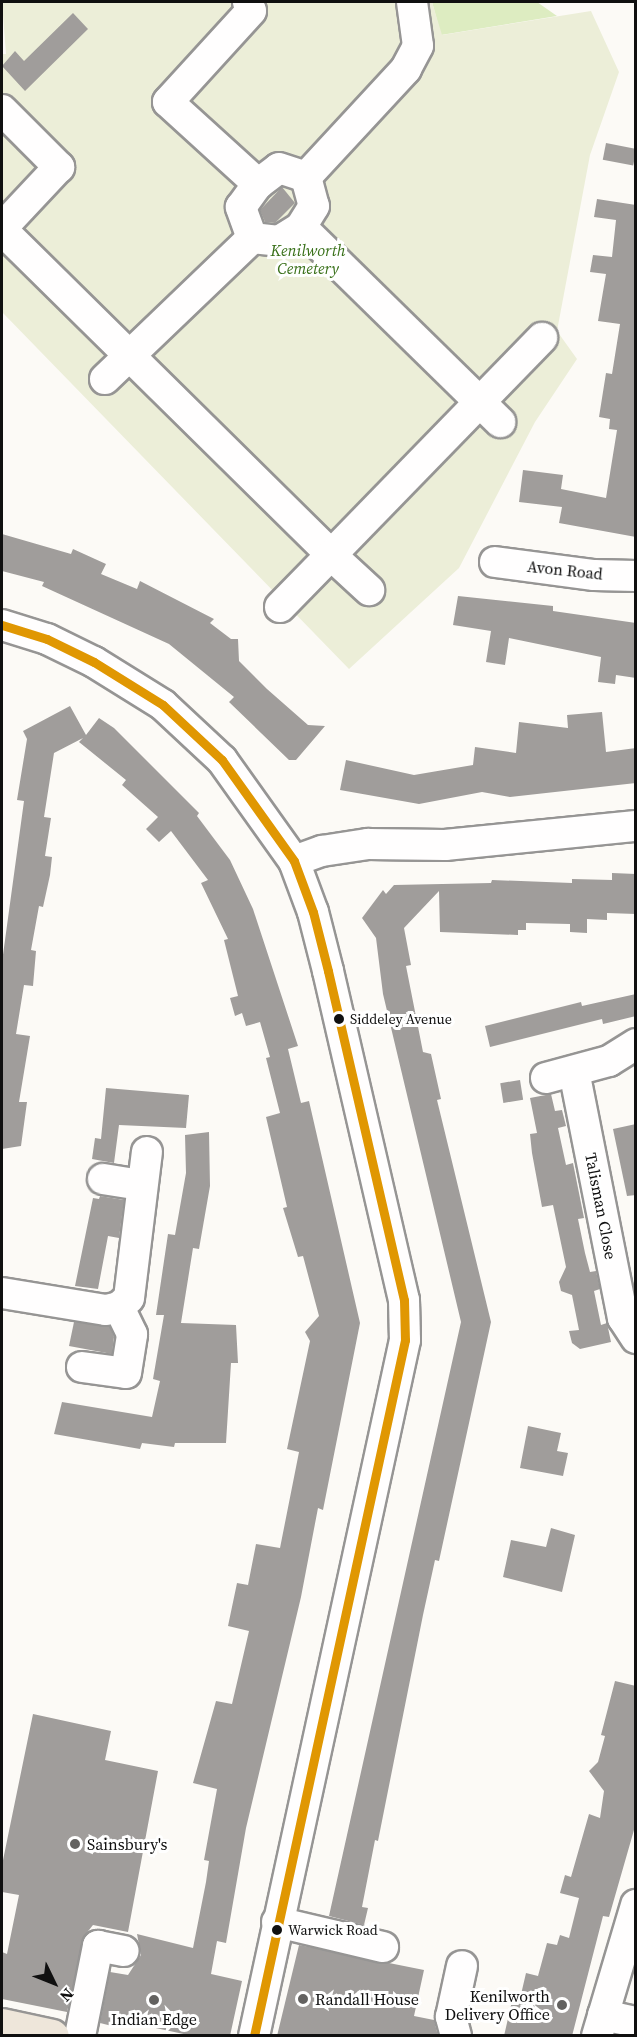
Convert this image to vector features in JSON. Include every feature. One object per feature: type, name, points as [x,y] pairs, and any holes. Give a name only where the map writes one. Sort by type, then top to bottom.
[{"type":"main road","points":[[2,2025],[52,2036]]},
{"type":"street","points":[[248,2],[251,10],[168,102],[258,184]]},
{"type":"street","points":[[306,177],[406,69],[418,46],[412,2]]},
{"type":"street","points":[[2,110],[59,167],[2,229],[369,590]]},
{"type":"street","points":[[252,238],[241,207],[258,184],[279,168],[306,177]]},
{"type":"street","points":[[105,379],[252,238],[279,241],[301,227],[314,206],[306,177]]},
{"type":"street","points":[[301,227],[500,423]]},
{"type":"street","points":[[280,607],[542,338]]},
{"type":"street","name":"Avon Road","points":[[495,562],[594,575],[636,576]]},
{"type":"street","points":[[3,634],[47,639],[94,662],[163,705],[222,760],[294,861],[325,962],[406,1316],[405,1340],[254,2036]]},
{"type":"street","points":[[294,861],[322,851],[368,844],[444,845],[636,826]]},
{"type":"street","points":[[546,1078],[609,1061],[636,1044]]},
{"type":"street","name":"Talisman Close","points":[[574,1071],[623,1318],[636,1338]]},
{"type":"street","points":[[2,1293],[106,1310],[119,1307],[129,1298],[147,1152]]},
{"type":"street","points":[[103,1179],[142,1185]]},
{"type":"street","points":[[82,1367],[126,1373],[132,1334],[119,1307]]},
{"type":"street","points":[[636,1905],[600,2025],[636,2022]]},
{"type":"street","points":[[277,1922],[383,1947]]},
{"type":"street","points":[[80,2036],[98,1946],[124,1951]]},
{"type":"street","points":[[456,2036],[451,2017],[463,1986]]},
{"type":"green space","name":"Kenilworth Cemetery","points":[[2,2],[432,2],[442,35],[591,11],[619,72],[590,155],[557,331],[577,359],[535,422],[459,568],[349,669],[2,312],[2,54],[6,54]]},
{"type":"green space","points":[[432,2],[537,2],[557,16],[441,35]]},
{"type":"building","points":[[73,13],[88,29],[25,91],[2,66],[15,51],[24,61]]},
{"type":"building","points":[[606,143],[636,149],[633,166],[603,160]]},
{"type":"building","points":[[282,187],[295,203],[275,223],[265,222],[260,210]]},
{"type":"building","points":[[597,199],[636,205],[636,537],[559,523],[562,507],[519,502],[523,470],[563,475],[561,489],[606,498],[617,430],[609,429],[610,419],[599,417],[606,373],[612,374],[620,324],[598,321],[606,274],[590,272],[593,255],[612,257],[616,220],[594,217]]},
{"type":"building","points":[[2,534],[71,554],[73,549],[106,564],[101,574],[137,589],[140,581],[214,619],[210,623],[231,639],[238,639],[239,661],[267,689],[308,725],[325,726],[296,760],[289,760],[229,702],[234,697],[169,644],[42,586],[44,582],[2,571]]},
{"type":"building","points":[[458,596],[553,606],[553,611],[636,623],[636,678],[616,675],[615,684],[598,682],[601,657],[509,638],[505,665],[486,662],[491,631],[453,625]]},
{"type":"building","points":[[70,706],[86,735],[99,718],[114,728],[199,813],[197,816],[230,860],[253,909],[298,1046],[288,1049],[301,1103],[309,1101],[360,1323],[323,1510],[318,1508],[301,1597],[246,1828],[226,1943],[217,1941],[211,1974],[242,1981],[230,2036],[193,2036],[118,2020],[116,2027],[100,2023],[110,1972],[128,1975],[141,1955],[137,1934],[193,1948],[206,1882],[209,1861],[204,1860],[217,1789],[193,1783],[216,1701],[232,1704],[249,1631],[228,1626],[237,1583],[248,1585],[256,1544],[280,1548],[299,1452],[287,1449],[310,1341],[305,1332],[319,1316],[303,1256],[298,1257],[283,1208],[287,1207],[266,1117],[280,1113],[266,1058],[270,1057],[260,1022],[246,1026],[242,1013],[235,1016],[230,998],[238,996],[224,940],[228,939],[201,883],[208,880],[171,831],[159,842],[146,829],[158,817],[122,785],[126,780],[79,742],[83,738],[54,753],[44,817],[51,818],[45,856],[52,857],[50,875],[43,907],[39,906],[31,950],[36,951],[33,986],[24,985],[16,1034],[30,1036],[19,1102],[27,1102],[21,1146],[2,1149],[2,962],[24,801],[17,800],[27,739],[23,731]]},
{"type":"building","points":[[602,712],[606,752],[636,748],[636,783],[510,797],[482,792],[419,804],[340,790],[346,760],[414,775],[473,765],[475,747],[516,753],[519,722],[568,728],[567,715]]},
{"type":"building","points":[[612,873],[636,874],[636,914],[607,913],[607,920],[587,919],[587,933],[570,932],[570,924],[526,923],[526,930],[518,930],[518,935],[440,932],[439,891],[404,928],[411,965],[406,966],[423,1052],[431,1054],[441,1099],[437,1100],[491,1322],[439,1561],[435,1560],[423,1615],[378,1841],[375,1840],[362,1907],[368,1908],[364,1925],[329,1916],[461,1322],[383,994],[376,938],[362,918],[383,890],[386,894],[394,885],[491,883],[492,880],[572,883],[572,879],[612,880]]},
{"type":"building","points":[[636,994],[636,1016],[603,1024],[602,1019],[490,1047],[485,1026],[581,1002],[582,1006]]},
{"type":"building","points":[[520,1080],[523,1100],[503,1103],[500,1083]]},
{"type":"building","points":[[106,1088],[189,1095],[186,1128],[119,1125],[114,1163],[92,1159],[95,1138],[101,1139]]},
{"type":"building","points":[[551,1094],[555,1111],[562,1110],[566,1126],[558,1128],[566,1165],[573,1163],[584,1218],[578,1219],[585,1253],[590,1272],[596,1271],[600,1289],[594,1291],[601,1325],[607,1323],[611,1342],[580,1349],[572,1343],[569,1331],[579,1330],[572,1295],[561,1291],[559,1282],[566,1267],[553,1205],[542,1207],[532,1153],[530,1134],[537,1133],[530,1098]]},
{"type":"building","points":[[636,1124],[636,1195],[627,1196],[613,1129]]},
{"type":"building","points":[[209,1132],[210,1186],[199,1249],[193,1248],[181,1323],[236,1325],[238,1363],[231,1363],[226,1443],[175,1443],[174,1447],[142,1443],[140,1449],[54,1434],[62,1402],[152,1417],[160,1381],[153,1379],[164,1315],[156,1315],[168,1234],[175,1235],[186,1173],[185,1135]]},
{"type":"building","points":[[100,1196],[124,1200],[119,1238],[108,1236],[98,1289],[75,1286],[93,1198],[99,1199]]},
{"type":"building","points":[[74,1322],[110,1327],[114,1337],[112,1354],[69,1346]]},
{"type":"building","points":[[528,1426],[561,1433],[557,1451],[568,1453],[563,1476],[520,1468]]},
{"type":"building","points":[[551,1528],[575,1535],[562,1592],[503,1577],[511,1540],[546,1547]]},
{"type":"building","points":[[615,1681],[636,1686],[636,1823],[609,1917],[603,1916],[572,2036],[504,2036],[512,2001],[519,2003],[526,1973],[538,1976],[547,1943],[557,1945],[560,1935],[569,1938],[579,1898],[560,1893],[565,1875],[571,1877],[589,1814],[600,1818],[604,1791],[589,1771],[598,1762],[605,1736],[601,1735]]},
{"type":"building","name":"Sainsbury's","points":[[33,1714],[111,1731],[105,1760],[158,1771],[128,1932],[93,1925],[85,1935],[67,2012],[2,1999],[2,1952],[7,1954],[19,1895],[2,1892],[2,1865]]},
{"type":"building","points":[[299,1945],[424,1970],[414,2016],[434,2020],[438,2036],[277,2036]]},
{"type":"transit line","points":[[2,625],[47,639],[94,662],[163,705],[222,760],[294,861],[313,912],[328,971],[404,1300],[405,1340],[254,2036]]},
{"type":"place","name":"Siddeley Avenue","points":[[339,1019]]},
{"type":"place","name":"Sainsbury's","points":[[75,1844]]},
{"type":"place","name":"Warwick Road","points":[[277,1930]]},
{"type":"place","name":"Randall House","points":[[303,1999]]},
{"type":"place","name":"Indian Edge","points":[[154,2000]]},
{"type":"place","name":"Kenilworth Delivery Office","points":[[562,2005]]}]
